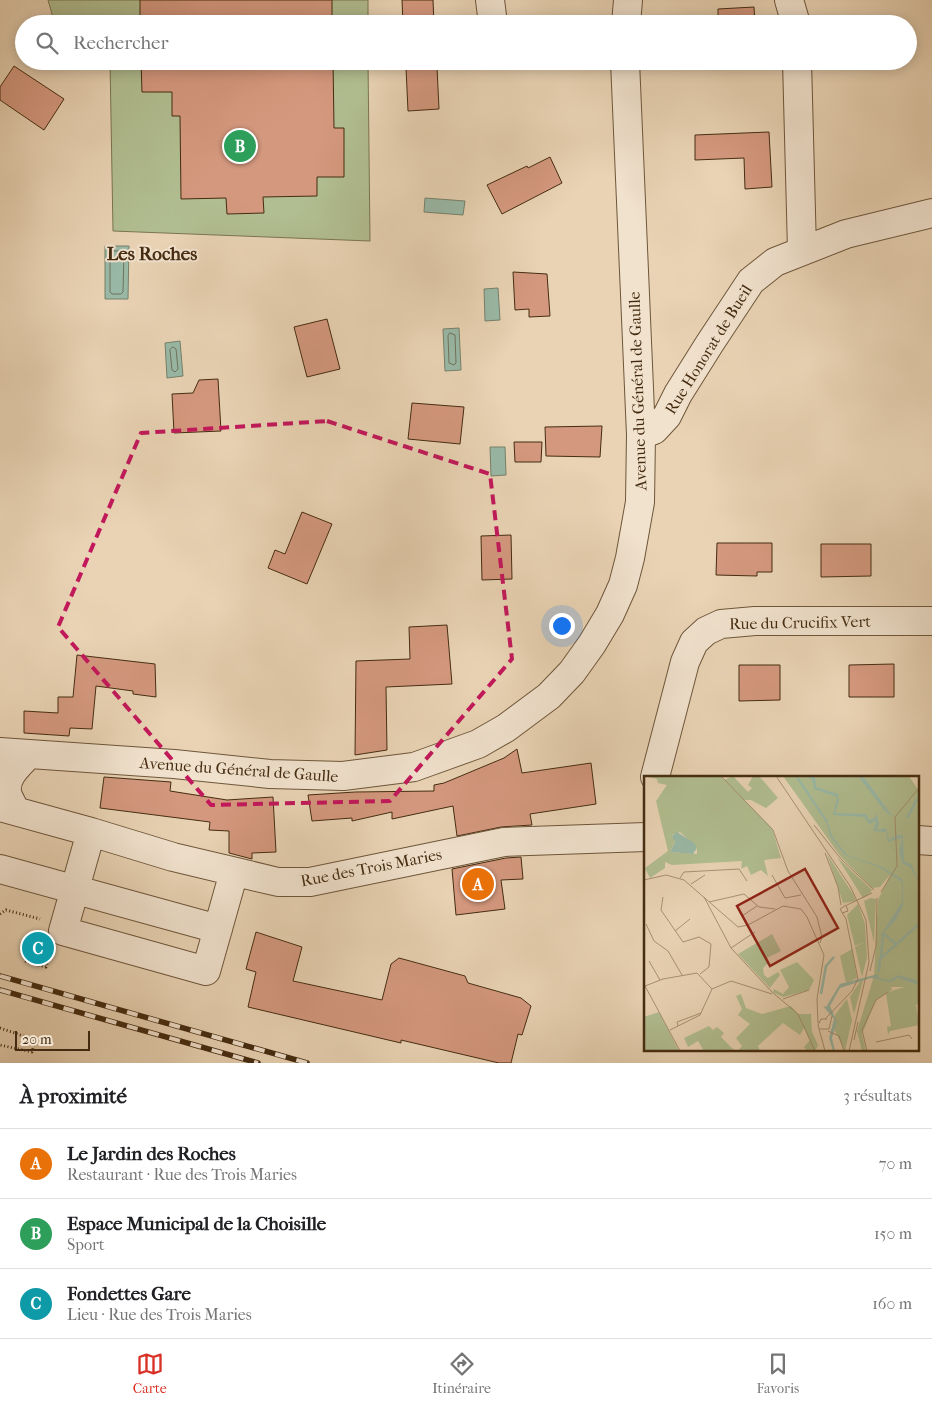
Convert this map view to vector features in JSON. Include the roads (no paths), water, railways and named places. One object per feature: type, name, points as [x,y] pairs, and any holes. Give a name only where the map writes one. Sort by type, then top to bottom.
[{"type":"street","points":[[490,0],[492,15]]},
{"type":"street","points":[[627,15],[628,0]]},
{"type":"street","points":[[789,0],[793,15]]},
{"type":"street","name":"Avenue du Général de Gaulle","points":[[0,752],[174,764],[270,774],[343,776],[414,767],[478,744],[520,718],[549,696],[572,672],[610,614],[623,585],[640,502],[641,435],[625,70]]},
{"type":"street","points":[[797,70],[802,250]]},
{"type":"street","name":"Rue Honorat de Bueil","points":[[641,435],[654,430],[667,416],[701,357],[751,281],[775,262],[846,234],[932,213]]},
{"type":"street","name":"Rue du Crucifix Vert","points":[[655,776],[685,662],[694,642],[706,631],[721,624],[756,621],[932,621]]},
{"type":"street","name":"Rue des Trois Maries","points":[[28,755],[12,771],[7,792],[8,809],[173,857],[278,882],[310,882],[504,842],[644,837]]},
{"type":"street","points":[[91,832],[63,932],[206,971],[234,872]]},
{"type":"street","points":[[0,869],[218,930]]},
{"type":"water","points":[[425,198],[465,201],[463,215],[424,212]]},
{"type":"water","points":[[105,246],[129,246],[128,299],[105,299]]},
{"type":"water","points":[[498,288],[500,320],[485,321],[484,289]]},
{"type":"water","points":[[459,328],[461,370],[445,371],[443,329]]},
{"type":"water","points":[[180,341],[183,376],[167,378],[165,343]]},
{"type":"water","points":[[490,447],[505,447],[506,475],[491,476]]},
{"type":"railway","points":[[0,976],[307,1063]]},
{"type":"railway","points":[[0,990],[258,1063]]},
{"type":"place","name":"Espace Municipal de la Choisille","points":[[240,146]]},
{"type":"place","name":"Le Jardin des Roches","points":[[478,884]]},
{"type":"place","name":"Fondettes Gare","points":[[38,948]]},
{"type":"district","name":"Les Roches","points":[[152,253]]}]
